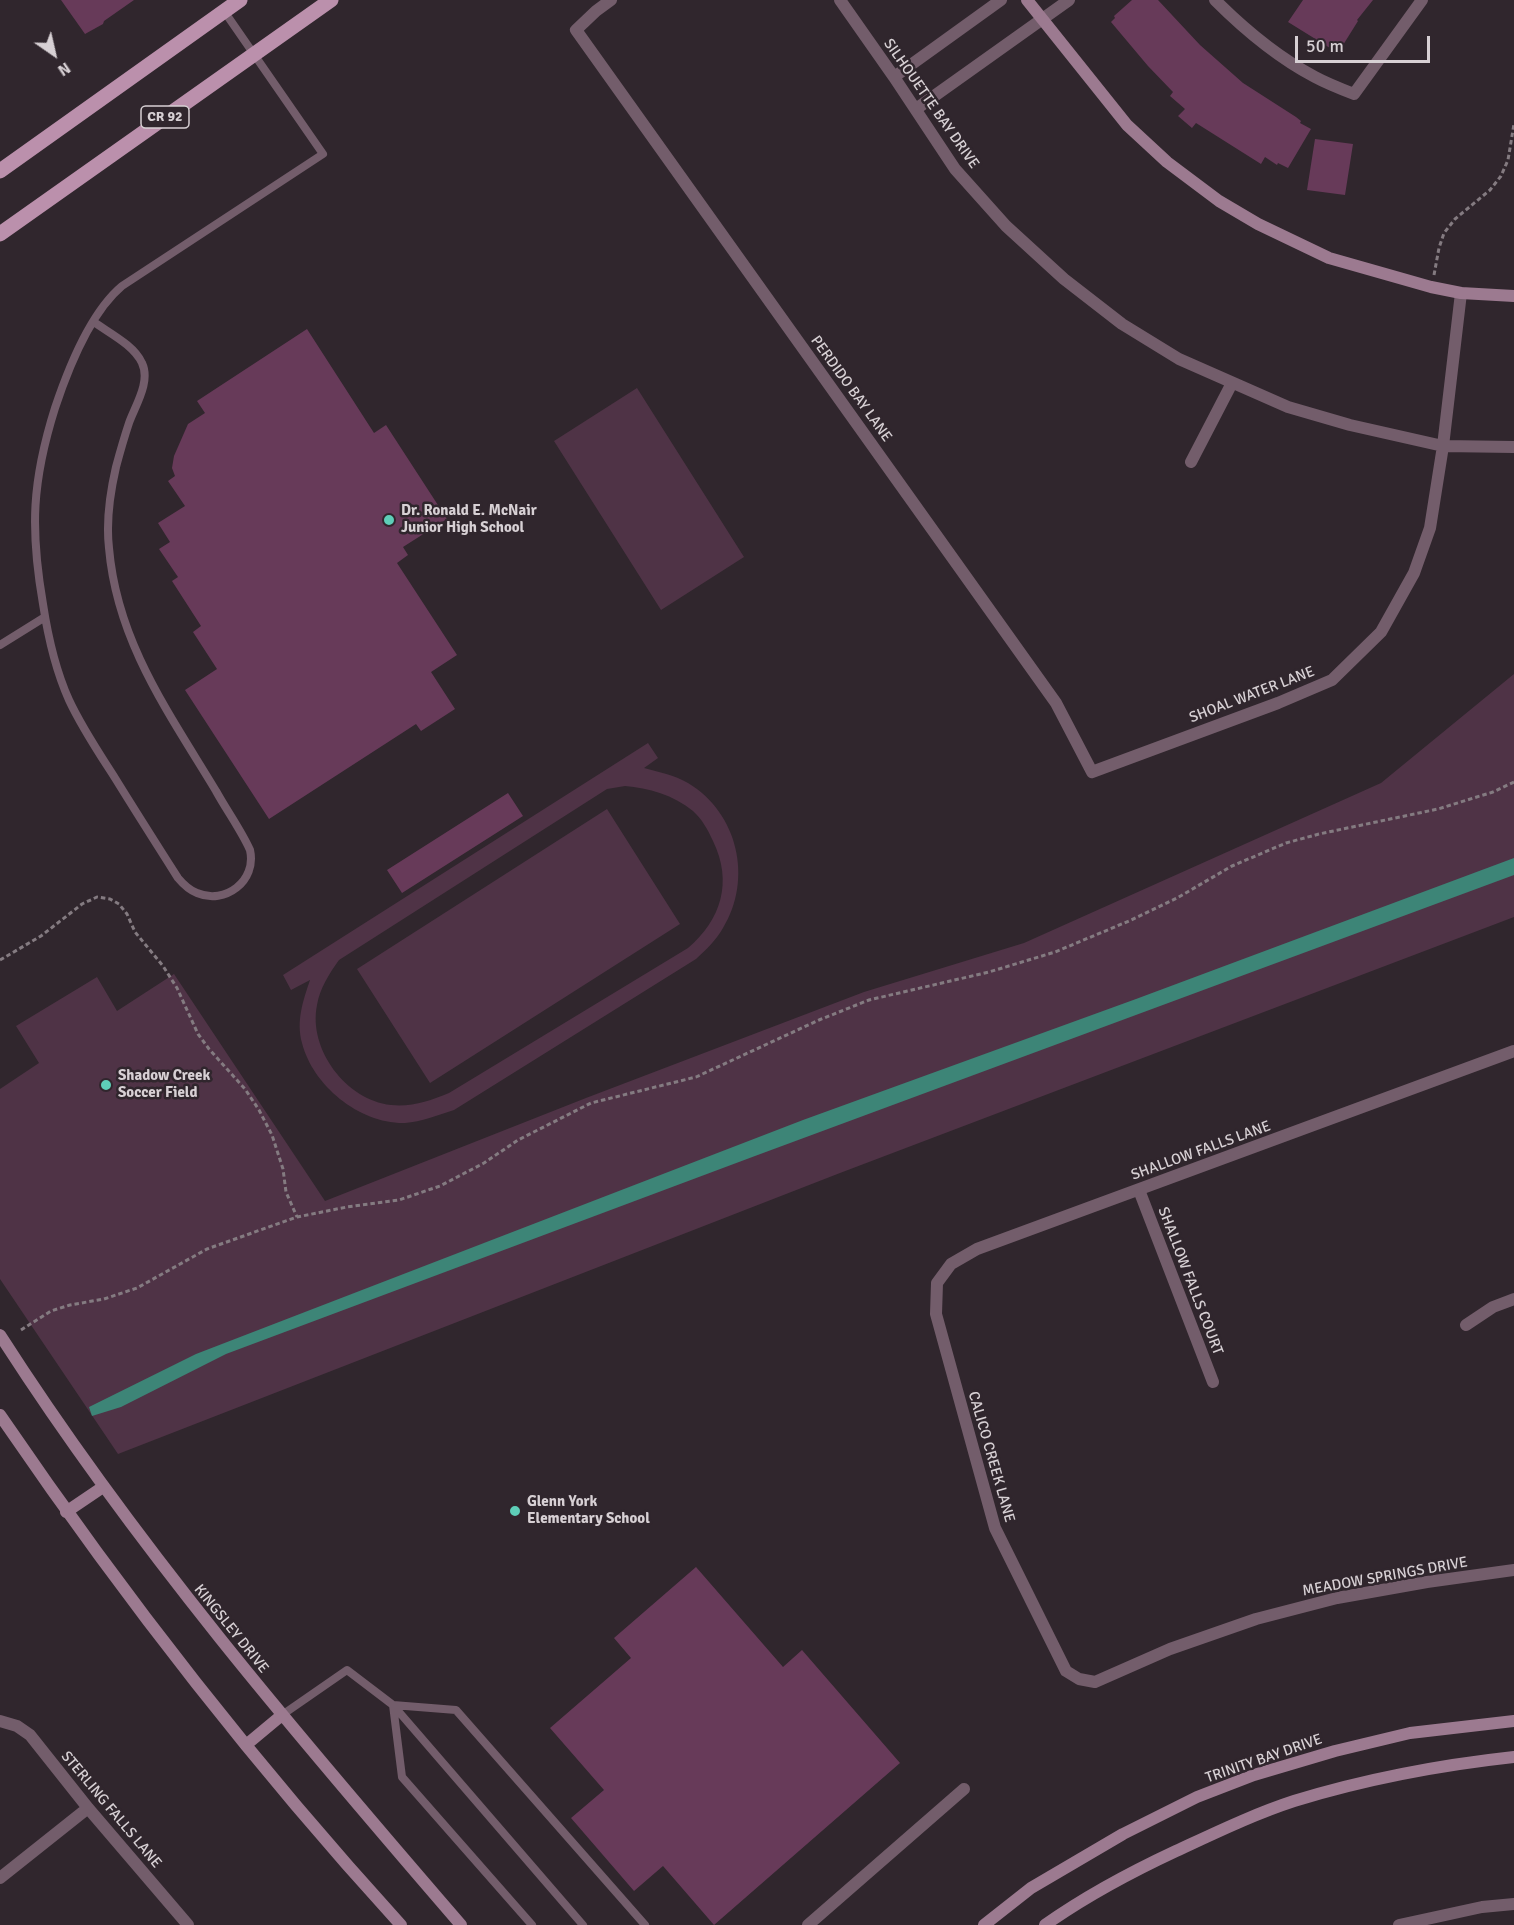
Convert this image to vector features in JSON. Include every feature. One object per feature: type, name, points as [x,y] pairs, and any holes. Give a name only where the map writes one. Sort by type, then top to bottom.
[{"type":"main road","points":[[0,171],[240,0]]},
{"type":"main road","name":"CR 92","points":[[0,234],[331,0]]},
{"type":"street","name":"PERDIDO BAY LANE","points":[[610,0],[576,30],[1056,703],[1092,771]]},
{"type":"street","name":"SILHOUETTE BAY DRIVE","points":[[840,0],[955,169],[1006,226],[1064,279],[1122,324],[1179,359],[1288,407],[1350,425],[1443,446],[1514,447]]},
{"type":"street","points":[[894,77],[1001,0]]},
{"type":"street","points":[[1027,0],[1127,124],[1167,162],[1219,201],[1273,232],[1329,258],[1431,287],[1461,293],[1514,296]]},
{"type":"street","points":[[916,109],[1069,0]]},
{"type":"street","points":[[1215,0],[1270,49],[1315,77],[1354,94],[1422,0]]},
{"type":"street","name":"SHOAL WATER LANE","points":[[1092,771],[1278,703],[1332,680],[1380,632],[1414,573],[1430,528],[1443,446],[1461,293]]},
{"type":"street","points":[[1191,462],[1232,383]]},
{"type":"street","name":"SHALLOW FALLS LANE","points":[[936,1314],[937,1283],[951,1264],[977,1249],[1514,1051]]},
{"type":"street","name":"SHALLOW FALLS COURT","points":[[1139,1190],[1213,1382]]},
{"type":"street","points":[[1466,1325],[1493,1307],[1514,1299]]},
{"type":"street","name":"CALICO CREEK LANE","points":[[936,1314],[995,1528],[1066,1671],[1079,1679],[1095,1682]]},
{"type":"street","name":"KINGSLEY DRIVE","points":[[0,1335],[103,1487],[184,1594],[282,1715],[461,1925]]},
{"type":"street","points":[[0,1415],[66,1512],[150,1626],[345,1863],[401,1925]]},
{"type":"street","points":[[66,1512],[103,1487]]},
{"type":"street","name":"MEADOW SPRINGS DRIVE","points":[[1095,1682],[1170,1649],[1256,1619],[1337,1598],[1514,1570]]},
{"type":"street","points":[[246,1745],[282,1715]]},
{"type":"street","name":"STERLING FALLS LANE","points":[[3,1721],[17,1726],[30,1736],[188,1925]]},
{"type":"street","name":"TRINITY BAY DRIVE","points":[[984,1925],[1032,1888],[1123,1834],[1197,1797],[1254,1775],[1335,1751],[1410,1733],[1514,1721]]},
{"type":"street","points":[[1045,1925],[1128,1873],[1221,1830],[1293,1802],[1376,1780],[1451,1764],[1514,1757]]},
{"type":"street","points":[[808,1925],[964,1789]]},
{"type":"street","points":[[0,1878],[88,1808]]},
{"type":"street","points":[[1399,1925],[1425,1922],[1482,1907],[1514,1904]]},
{"type":"lane","points":[[94,322],[129,347],[142,362],[144,369],[142,391],[122,446],[111,497],[108,525],[109,547],[117,597],[123,621],[141,665],[250,850],[252,859],[248,873],[240,885],[226,894],[203,895],[178,878],[83,727],[69,699],[51,650],[38,574],[34,531],[38,473],[67,373],[94,322],[112,294],[122,285],[323,154],[224,12]]},
{"type":"lane","points":[[0,645],[45,617]]},
{"type":"lane","points":[[282,1715],[347,1670],[393,1705],[583,1925]]},
{"type":"lane","points":[[393,1705],[456,1710],[645,1925]]},
{"type":"lane","points":[[393,1705],[402,1777],[532,1925]]},
{"type":"path","points":[[1431,287],[1444,233],[1455,219],[1490,190],[1501,176],[1508,160],[1514,124]]},
{"type":"path","points":[[21,1330],[51,1311],[104,1299],[137,1288],[207,1249],[297,1217],[399,1200],[440,1186],[484,1163],[518,1140],[591,1103],[696,1077],[819,1020],[869,1000],[989,972],[1055,952],[1129,921],[1177,898],[1232,866],[1286,843],[1438,809],[1493,792],[1514,782]]},
{"type":"path","points":[[0,960],[41,936],[82,904],[97,897],[110,899],[119,904],[127,914],[135,932],[163,966],[177,988],[198,1034],[245,1089],[259,1110],[272,1135],[283,1169],[286,1192],[297,1217]]},
{"type":"shaded area","points":[[637,388],[744,557],[661,610],[554,441]]},
{"type":"shaded area","points":[[1514,674],[1514,917],[840,1173],[118,1454],[0,1279],[0,1089],[39,1063],[16,1026],[97,977],[117,1011],[174,974],[325,1201],[864,992],[1024,943],[1381,783]]},
{"type":"shaded area","points":[[648,743],[658,758],[644,768],[683,780],[705,796],[719,811],[736,848],[737,889],[732,909],[717,937],[696,959],[454,1110],[423,1120],[405,1123],[388,1122],[371,1117],[341,1099],[328,1087],[316,1074],[300,1035],[301,1011],[310,980],[291,990],[283,975]],"holes":[[[634,787],[660,793],[686,805],[699,818],[713,841],[719,856],[723,885],[716,913],[699,937],[688,948],[449,1093],[435,1099],[421,1103],[391,1105],[375,1101],[345,1083],[325,1055],[318,1038],[316,1022],[320,993],[339,960],[607,789]]]},
{"type":"shaded area","points":[[607,809],[680,924],[430,1083],[357,969]]},
{"type":"shaded area","points":[[1514,858],[1514,875],[226,1354],[121,1407],[92,1416],[89,1407],[196,1354],[803,1120]]},
{"type":"building","points":[[61,0],[134,0],[103,24],[85,34]]},
{"type":"building","points":[[1132,0],[1158,0],[1200,45],[1243,83],[1311,129],[1288,168],[1278,163],[1277,165],[1265,157],[1261,164],[1196,123],[1192,128],[1178,116],[1185,109],[1170,96],[1173,92],[1111,22],[1114,16]]},
{"type":"building","points":[[1303,0],[1373,0],[1357,20],[1338,53],[1288,22]]},
{"type":"building","points":[[1315,139],[1353,144],[1345,195],[1307,190]]},
{"type":"building","points":[[307,329],[374,433],[386,425],[447,519],[403,547],[408,555],[397,563],[457,655],[431,672],[455,709],[421,731],[416,724],[269,819],[185,690],[217,669],[193,632],[201,626],[172,581],[178,577],[159,549],[170,542],[158,523],[185,506],[168,481],[175,476],[172,468],[174,456],[188,424],[205,413],[197,401]]},
{"type":"building","points":[[508,793],[523,816],[402,893],[387,870]]},
{"type":"building","points":[[696,1567],[783,1667],[802,1650],[900,1763],[714,1925],[663,1866],[634,1891],[571,1818],[604,1790],[550,1728],[631,1658],[614,1638]]},
{"type":"place","name":"Dr. Ronald E. McNair Junior High School","points":[[389,520]]},
{"type":"place","name":"Shadow Creek Soccer Field","points":[[106,1085]]},
{"type":"place","name":"Glenn York Elementary School","points":[[515,1511]]}]
